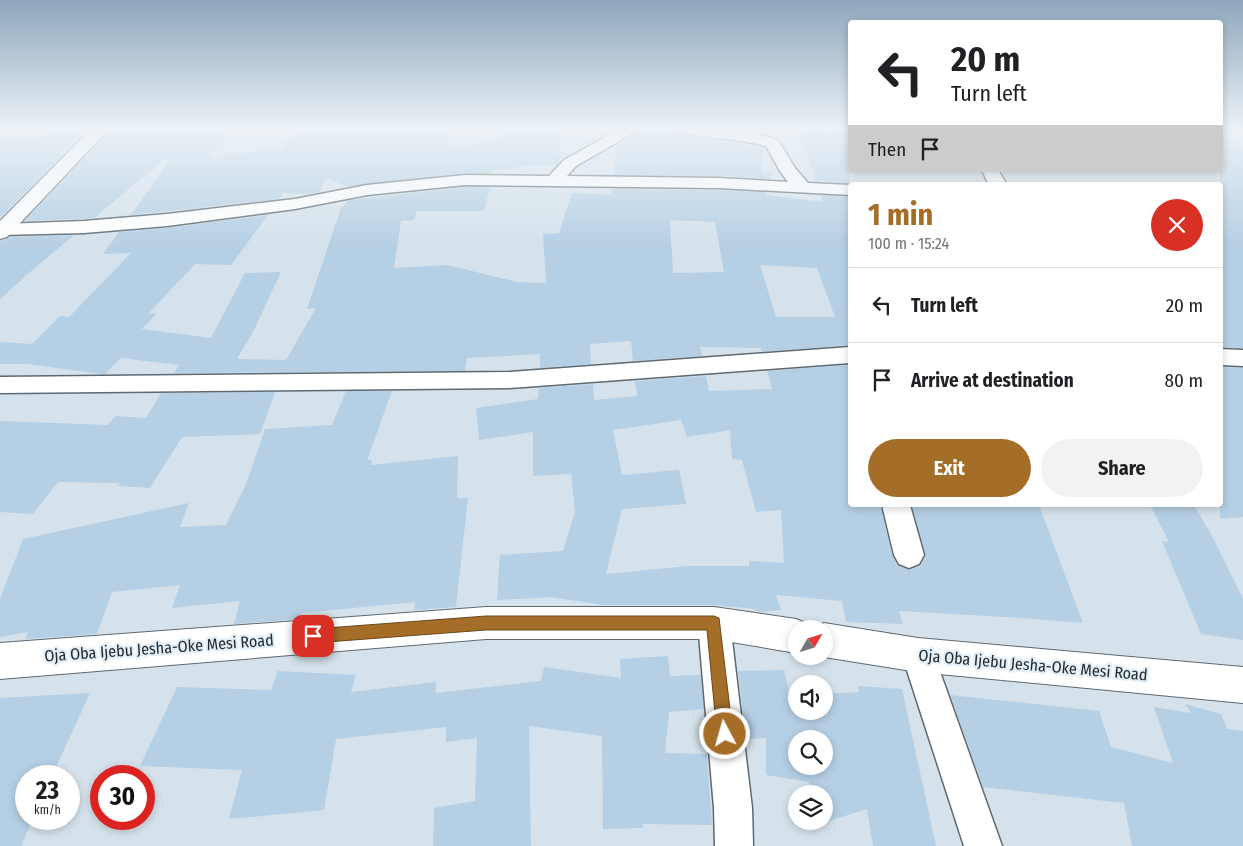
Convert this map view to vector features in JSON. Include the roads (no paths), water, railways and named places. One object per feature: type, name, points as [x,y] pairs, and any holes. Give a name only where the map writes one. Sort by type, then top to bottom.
[{"type":"main road","points":[[2,231],[63,168]]},
{"type":"main road","name":"Oja Oba Ijebu Jesha-Oke Mesi Road","points":[[0,661],[486,623],[714,623],[788,635]]},
{"type":"main road","name":"Oja Oba Ijebu Jesha-Oke Mesi Road","points":[[833,641],[918,655],[1243,685]]},
{"type":"street","points":[[554,181],[565,168]]},
{"type":"street","points":[[787,168],[803,187]]},
{"type":"street","points":[[2,231],[84,227],[177,219],[295,204],[368,190],[465,180],[719,183],[848,190]]},
{"type":"street","points":[[0,385],[510,380],[848,355]]},
{"type":"street","points":[[1223,357],[1243,358]]},
{"type":"street","points":[[897,507],[909,555]]},
{"type":"street","points":[[714,623],[733,808],[734,846]]},
{"type":"street","points":[[918,655],[983,846]]}]
